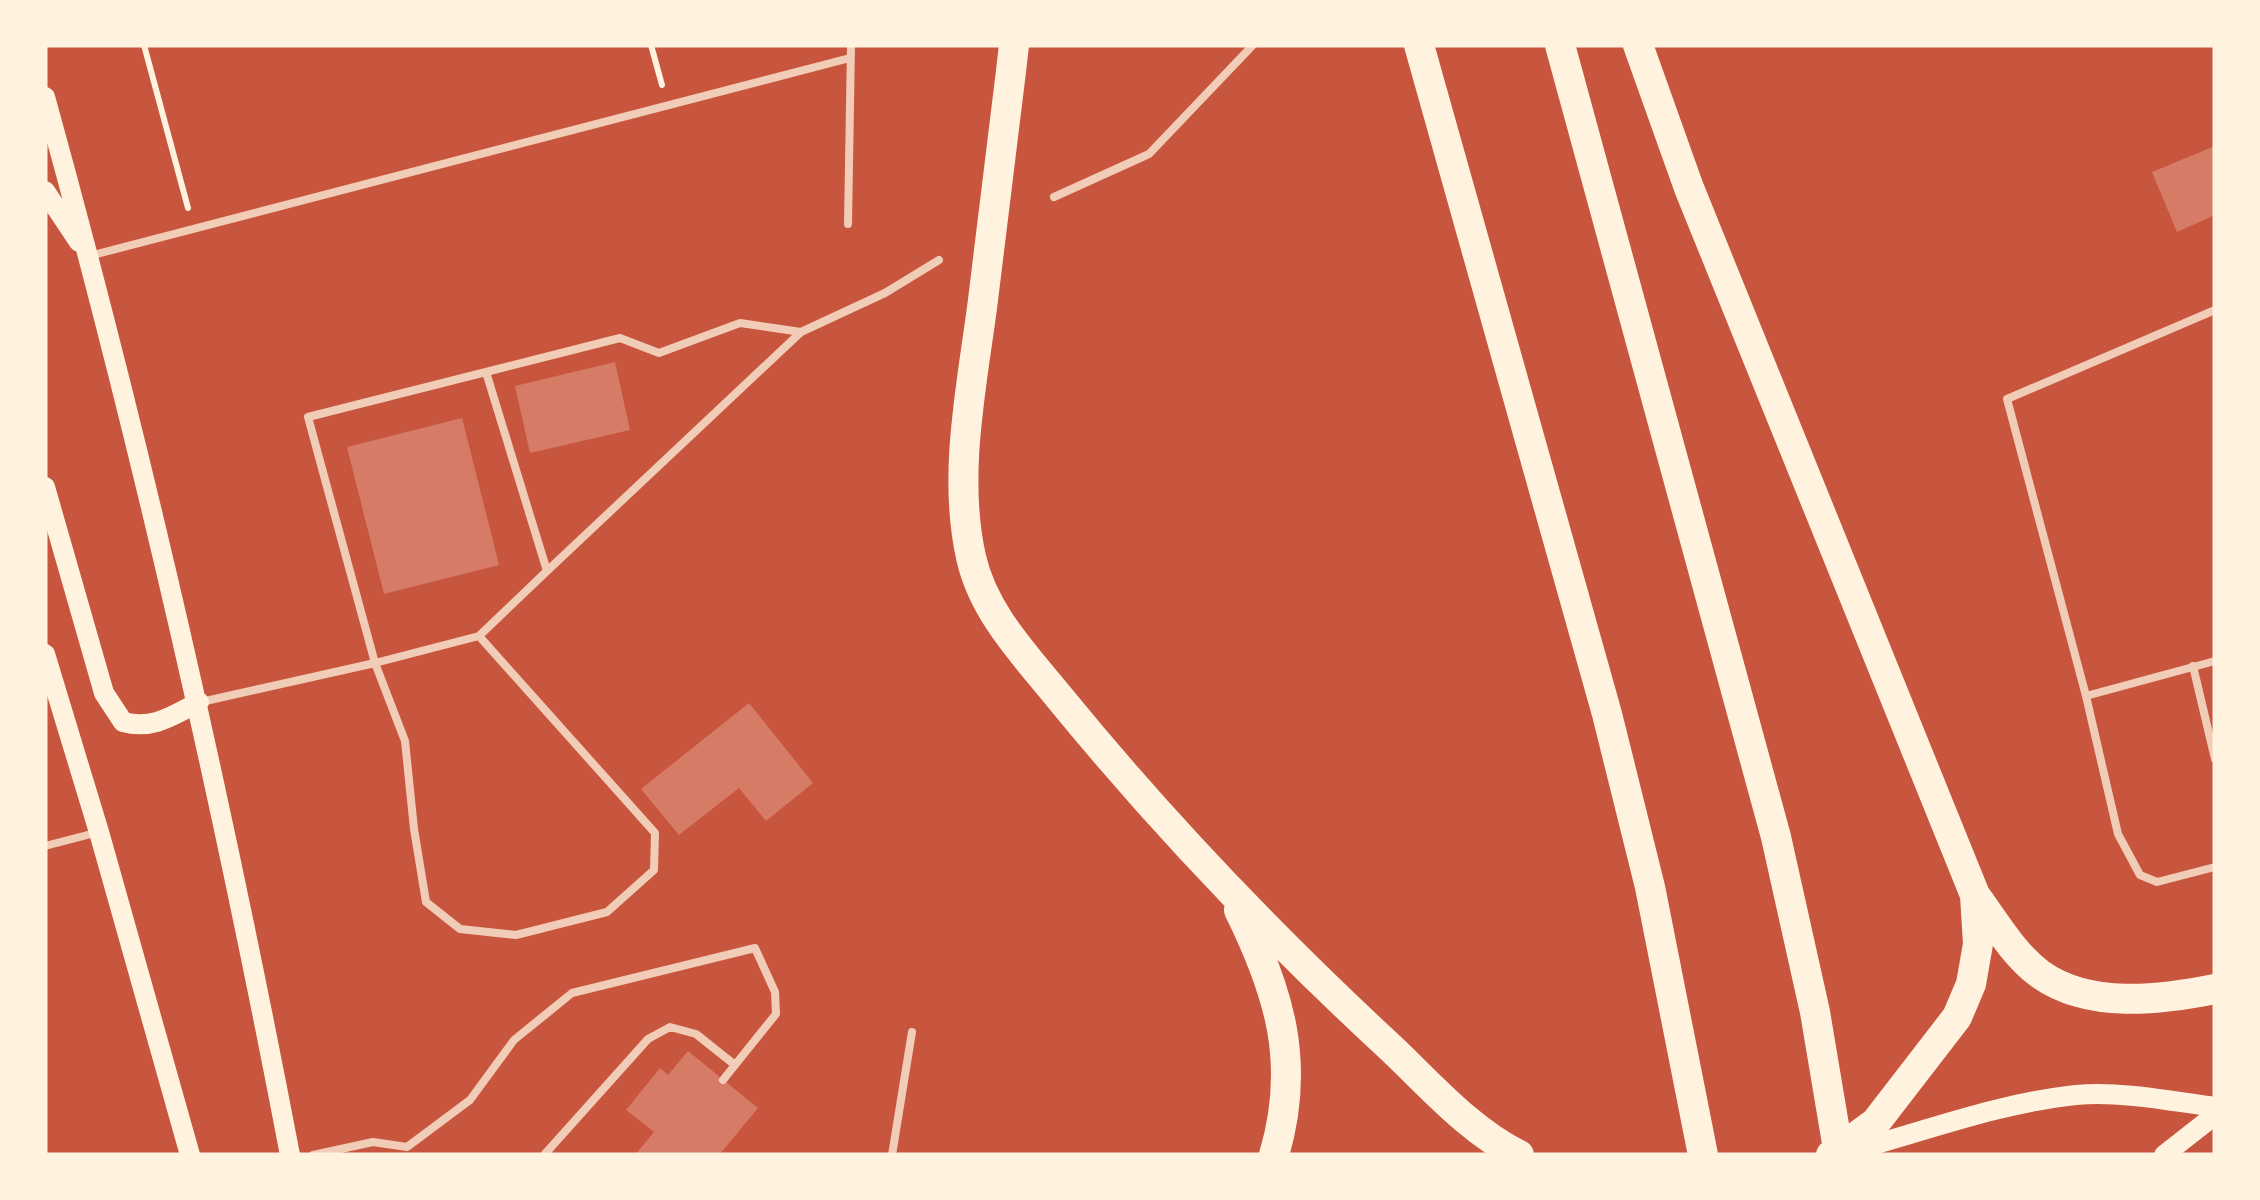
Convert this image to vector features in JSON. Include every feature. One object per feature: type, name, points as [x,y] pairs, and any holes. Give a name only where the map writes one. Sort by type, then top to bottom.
[{"type":"highway","points":[[1014,45],[966,431],[964,522],[971,560],[995,616],[1105,755],[1217,879],[1490,1139],[1519,1155]]},
{"type":"highway","points":[[1419,45],[1608,714],[1684,1045],[1703,1155]]},
{"type":"highway","points":[[1560,45],[1755,758],[1814,1012],[1835,1155]]},
{"type":"highway","points":[[1638,45],[1689,188],[1975,895],[2018,954],[2041,974],[2070,989],[2144,999],[2215,989]]},
{"type":"highway","points":[[1217,879],[1238,908],[1268,974],[1285,1038],[1286,1100],[1274,1155]]},
{"type":"highway","points":[[1835,1155],[1876,1122],[1956,1017],[1971,984],[1978,944],[1975,895]]},
{"type":"main road","points":[[45,97],[89,256],[198,702],[290,1155]]},
{"type":"main road","points":[[45,191],[89,256]]},
{"type":"main road","points":[[45,487],[104,693],[123,722],[141,726],[166,719],[198,702]]},
{"type":"main road","points":[[45,654],[190,1155]]},
{"type":"main road","points":[[1835,1155],[2032,1102],[2079,1095],[2121,1095],[2215,1107]]},
{"type":"main road","points":[[2164,1155],[2215,1115]]},
{"type":"lane","points":[[848,224],[852,45]]},
{"type":"lane","points":[[1054,197],[1148,154],[1253,45]]},
{"type":"lane","points":[[89,256],[850,58]]},
{"type":"lane","points":[[198,702],[479,636],[801,332],[885,293],[939,260]]},
{"type":"lane","points":[[2215,310],[2007,398],[2086,696],[2118,834],[2140,875],[2157,882],[2215,867]]},
{"type":"lane","points":[[479,636],[655,832],[654,870],[607,912],[516,935],[460,929],[426,902],[405,741],[376,663],[308,417],[620,338],[659,353],[740,324],[801,332]]},
{"type":"lane","points":[[486,372],[546,571]]},
{"type":"lane","points":[[2086,696],[2215,661]]},
{"type":"lane","points":[[2193,666],[2215,760]]},
{"type":"lane","points":[[45,846],[99,832]]},
{"type":"lane","points":[[313,1155],[374,1142],[410,1151],[470,1100],[514,1040],[572,993],[755,948],[775,992],[776,1014],[723,1080]]},
{"type":"lane","points":[[544,1155],[648,1040],[670,1027],[696,1034],[735,1065]]},
{"type":"lane","points":[[892,1155],[912,1032]]},
{"type":"path","points":[[144,45],[182,188]]},
{"type":"path","points":[[651,45],[657,66]]},
{"type":"building","points":[[2215,146],[2215,215],[2177,232],[2152,172]]},
{"type":"building","points":[[615,362],[630,430],[530,453],[515,386]]},
{"type":"building","points":[[462,418],[499,565],[384,594],[347,447]]},
{"type":"building","points":[[749,703],[813,783],[766,821],[739,788],[679,835],[641,789]]},
{"type":"building","points":[[688,1051],[758,1108],[719,1155],[635,1155],[654,1132],[626,1110],[660,1068],[668,1075]]}]
